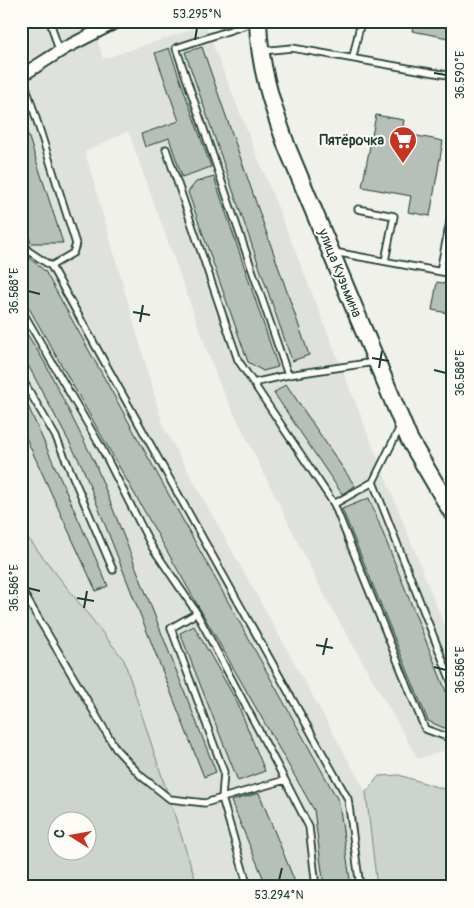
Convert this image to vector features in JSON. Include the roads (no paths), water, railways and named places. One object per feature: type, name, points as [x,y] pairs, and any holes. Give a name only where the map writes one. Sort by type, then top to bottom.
[{"type":"main road","name":"улица Кузьмина","points":[[258,21],[259,51],[272,105],[375,362],[402,423],[429,476],[453,514]]},
{"type":"street","points":[[22,74],[60,51],[118,21]]},
{"type":"lane","points":[[50,21],[60,51]]},
{"type":"lane","points":[[258,21],[176,48],[288,375]]},
{"type":"lane","points":[[353,57],[361,21]]},
{"type":"lane","points":[[259,51],[292,48],[353,57],[453,76]]},
{"type":"lane","points":[[22,74],[76,244],[73,253],[51,266]]},
{"type":"lane","points":[[166,149],[238,360],[334,504],[425,728],[447,737],[453,734]]},
{"type":"lane","points":[[440,271],[453,207]]},
{"type":"lane","points":[[358,209],[394,216],[384,261]]},
{"type":"lane","points":[[21,234],[24,252],[51,266],[348,799],[360,887]]},
{"type":"lane","points":[[332,252],[453,274]]},
{"type":"lane","points":[[21,309],[101,447],[152,547],[197,613],[309,827],[316,887]]},
{"type":"lane","points":[[253,382],[375,362]]},
{"type":"lane","points":[[21,377],[56,437],[113,570]]},
{"type":"lane","points":[[334,504],[373,482],[402,423]]},
{"type":"lane","points":[[373,482],[453,686]]},
{"type":"lane","points":[[21,589],[116,749],[141,776],[170,798],[205,803],[285,780]]},
{"type":"lane","points":[[197,613],[171,628],[224,772],[222,798],[248,887]]},
{"type":"place","name":"Пятёрочка","points":[[403,164]]}]
